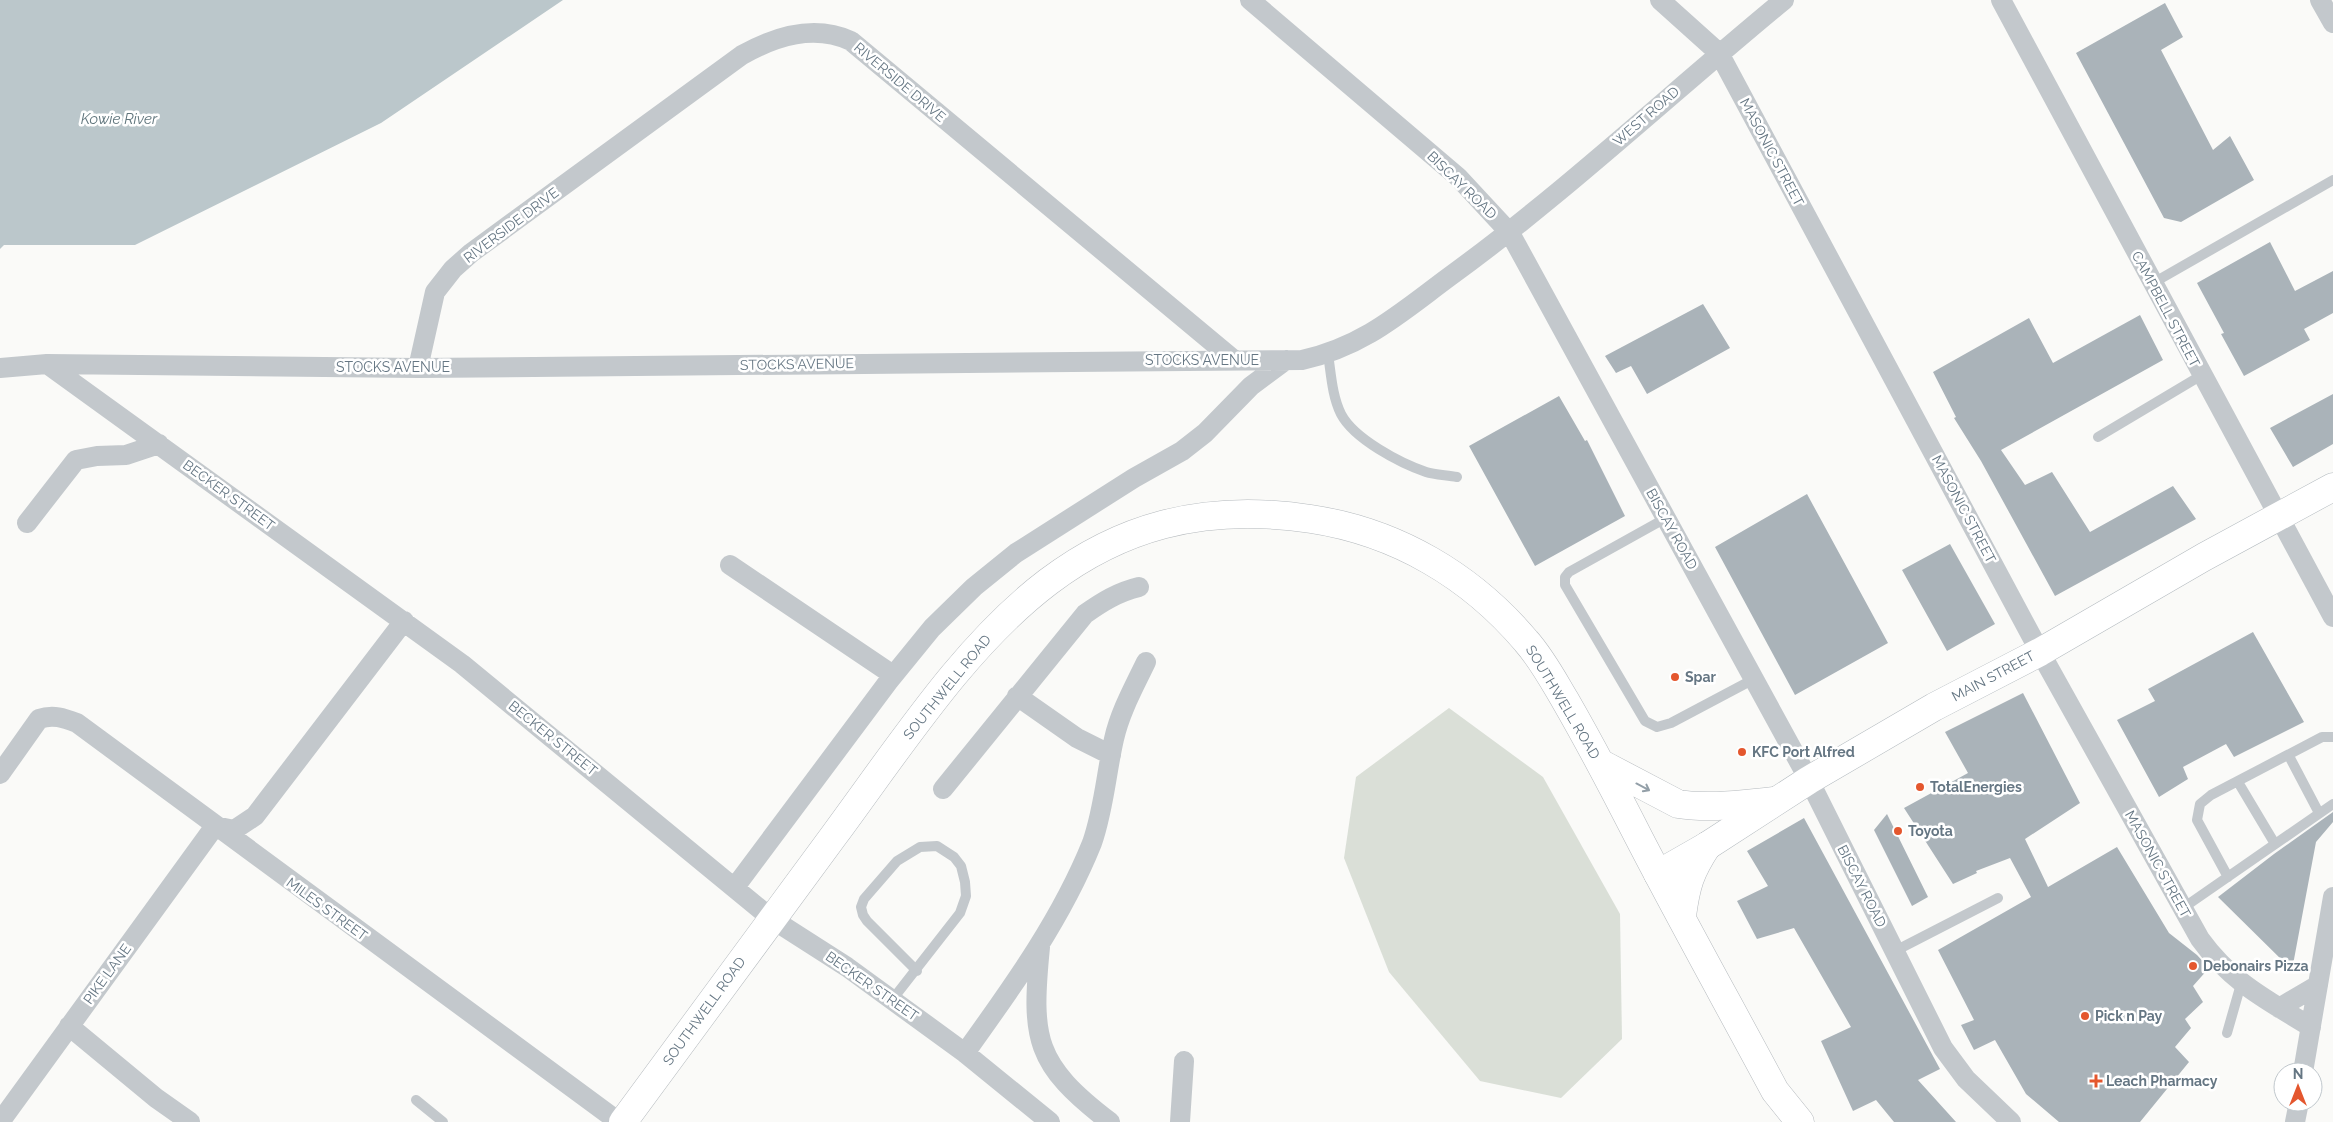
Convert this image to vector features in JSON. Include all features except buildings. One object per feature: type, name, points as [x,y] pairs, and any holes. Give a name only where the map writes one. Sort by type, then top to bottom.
[{"type":"main road","name":"MAIN STREET","points":[[1658,874],[1707,846],[1809,780],[1934,707],[2040,652],[2278,516],[2333,487]]},
{"type":"main road","name":"SOUTHWELL ROAD","points":[[623,1122],[772,918],[956,672],[992,631],[1029,595],[1093,552],[1151,527],[1229,513],[1283,515],[1313,519],[1373,534],[1407,547],[1435,563],[1484,599],[1528,643],[1545,667],[1600,763],[1775,1092],[1800,1122]]},
{"type":"main road","points":[[1600,763],[1678,804],[1720,806],[1775,801]]},
{"type":"main road","points":[[1682,916],[1687,882],[1692,868],[1707,846]]},
{"type":"street","name":"BISCAY ROAD","points":[[1250,0],[1458,177],[1510,233],[1809,780],[1943,1048],[1966,1079],[2011,1122]]},
{"type":"street","name":"MASONIC STREET","points":[[1660,0],[1720,53],[2040,652],[2200,939],[2214,959],[2241,984],[2311,1027]]},
{"type":"street","name":"WEST ROAD","points":[[1510,233],[1784,0]]},
{"type":"street","name":"CAMPBELL STREET","points":[[2001,0],[2333,617]]},
{"type":"street","points":[[2320,0],[2333,23]]},
{"type":"street","name":"RIVERSIDE DRIVE","points":[[418,368],[435,292],[453,269],[471,253],[742,55],[763,43],[780,37],[822,33],[838,35],[851,41],[1234,360]]},
{"type":"street","name":"STOCKS AVENUE","points":[[0,368],[48,364],[418,368],[1302,360],[1328,354],[1368,336],[1510,233]]},
{"type":"street","points":[[735,887],[893,675],[932,628],[974,587],[1025,548],[1134,478],[1182,451],[1205,433],[1251,386],[1286,360]]},
{"type":"street","name":"BECKER STREET","points":[[48,364],[462,664],[772,918],[847,967],[965,1053],[1050,1122]]},
{"type":"street","points":[[27,522],[76,460],[97,456],[126,455],[159,444]]},
{"type":"street","points":[[730,565],[893,675]]},
{"type":"street","points":[[943,789],[1085,614],[1111,597],[1139,587]]},
{"type":"street","points":[[214,826],[234,830],[255,816],[404,621]]},
{"type":"street","points":[[965,1053],[1055,921],[1092,842],[1102,806],[1119,719],[1146,662]]},
{"type":"street","points":[[1017,696],[1077,738],[1111,755]]},
{"type":"street","name":"MILES STREET","points":[[0,774],[39,719],[48,716],[64,718],[77,723],[214,826],[619,1122]]},
{"type":"street","name":"PIKE LANE","points":[[0,1122],[214,826]]},
{"type":"street","points":[[2306,1062],[2333,897]]},
{"type":"street","points":[[1040,944],[1037,1025],[1042,1048],[1049,1062],[1070,1089],[1110,1122]]},
{"type":"street","points":[[2279,1008],[2318,985]]},
{"type":"street","points":[[70,1026],[156,1098],[190,1122]]},
{"type":"street","points":[[1180,1122],[1184,1061]]},
{"type":"lane","points":[[2153,284],[2333,180]]},
{"type":"lane","points":[[1328,354],[1335,396],[1341,414],[1348,423],[1385,453],[1407,465],[1428,473],[1457,477]]},
{"type":"lane","points":[[2098,437],[2202,375]]},
{"type":"lane","points":[[1666,518],[1569,572],[1565,577],[1565,585],[1644,721],[1657,727],[1671,723],[1754,679]]},
{"type":"lane","points":[[2228,877],[2197,820],[2200,804],[2211,795],[2289,756],[2322,737],[2333,737]]},
{"type":"lane","points":[[2289,756],[2319,813]]},
{"type":"lane","points":[[2238,782],[2275,844]]},
{"type":"lane","points":[[2183,908],[2333,804]]},
{"type":"lane","points":[[892,1000],[917,970],[960,913],[966,896],[961,866],[954,857],[937,846],[920,847],[898,861],[864,899],[862,907],[862,915],[867,921],[917,970]]},
{"type":"lane","points":[[1895,951],[1998,898]]},
{"type":"lane","points":[[2227,1033],[2241,984]]},
{"type":"lane","points":[[416,1100],[442,1122]]},
{"type":"shaded area","points":[[1449,708],[1543,777],[1620,914],[1622,1039],[1561,1098],[1480,1081],[1389,972],[1344,858],[1356,777]]},
{"type":"water","name":"Kowie River","points":[[0,0],[563,0],[381,123],[135,245],[4,245],[0,249]]},
{"type":"place","name":"Spar","points":[[1675,677]]},
{"type":"place","name":"KFC Port Alfred","points":[[1742,752]]},
{"type":"place","name":"TotalEnergies","points":[[1920,787]]},
{"type":"place","name":"Toyota","points":[[1898,831]]},
{"type":"place","name":"Debonairs Pizza","points":[[2193,966]]},
{"type":"place","name":"Pick n Pay","points":[[2085,1016]]},
{"type":"place","name":"Leach Pharmacy","points":[[2096,1081]]}]
